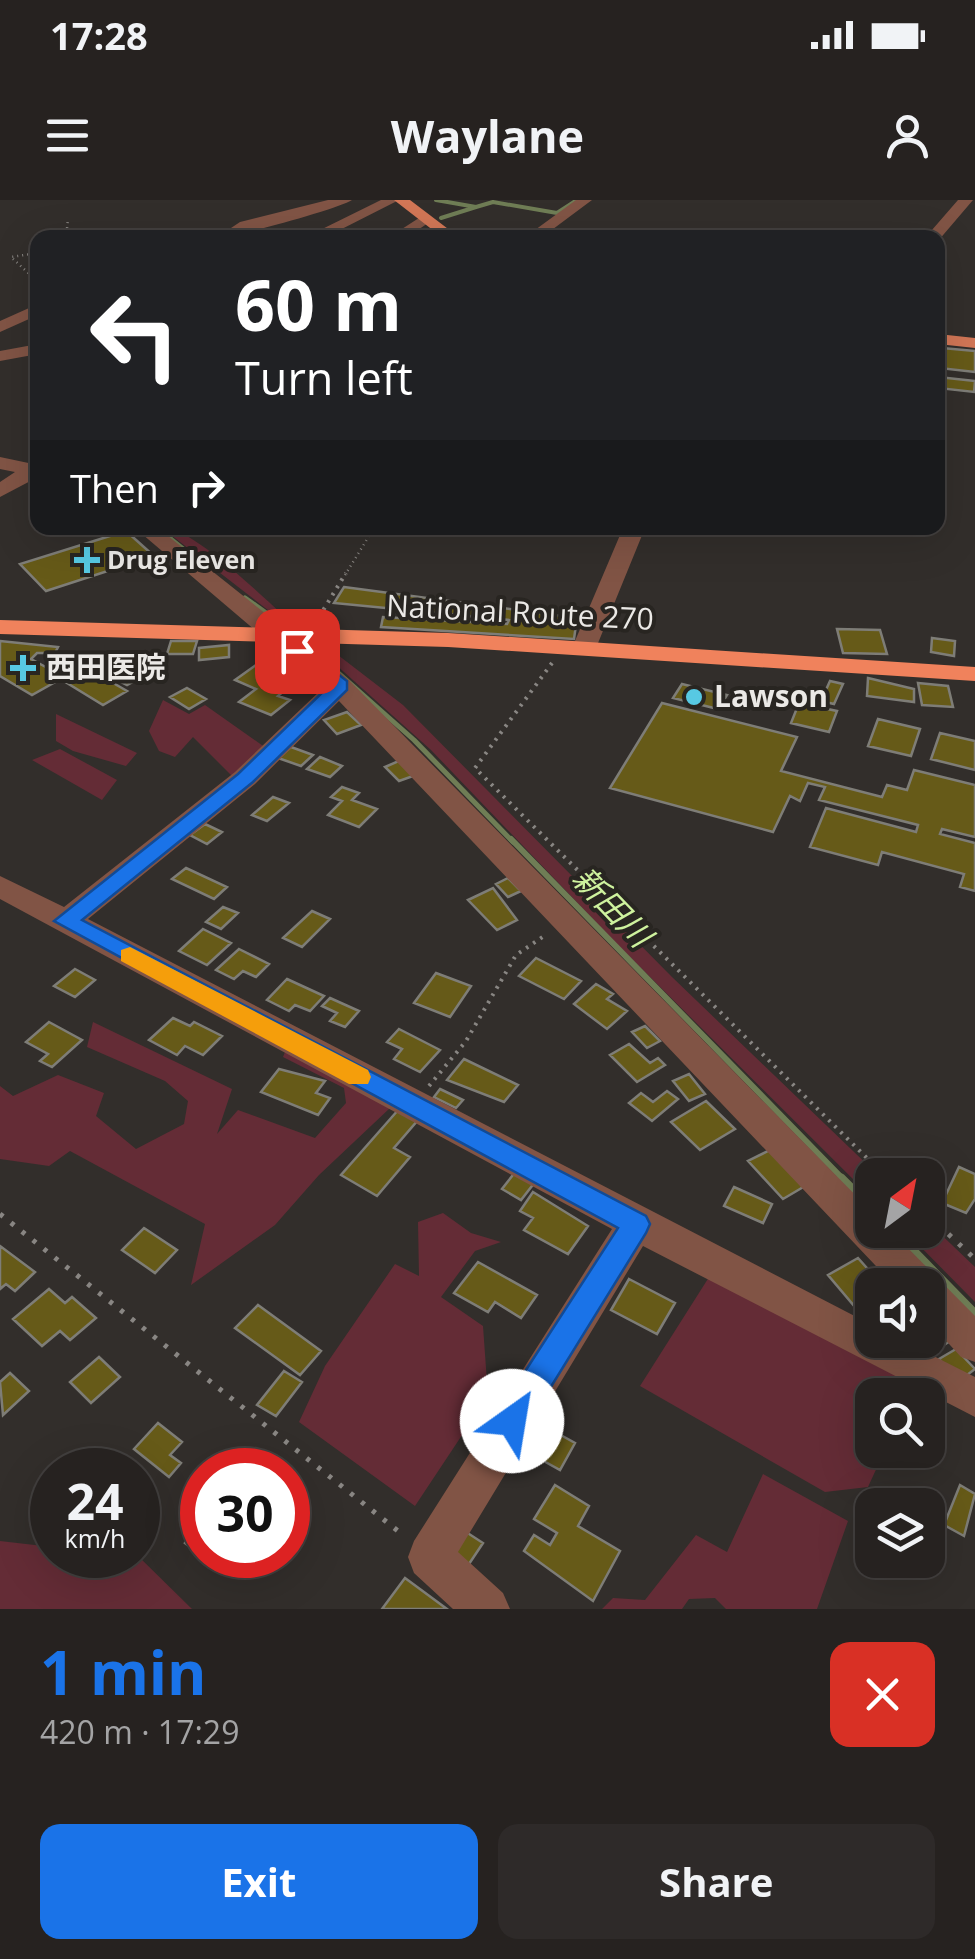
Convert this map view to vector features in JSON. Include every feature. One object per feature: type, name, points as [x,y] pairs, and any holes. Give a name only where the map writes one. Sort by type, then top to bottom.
[{"type":"highway","name":"National Route 270","points":[[0,627],[274,632],[975,674]]},
{"type":"main road","points":[[393,201],[442,230]]},
{"type":"main road","points":[[945,340],[975,342]]},
{"type":"street","points":[[278,200],[300,211]]},
{"type":"street","points":[[236,230],[245,224],[345,200]]},
{"type":"street","points":[[542,230],[585,200]]},
{"type":"street","points":[[939,230],[966,200]]},
{"type":"street","points":[[329,230],[393,201]]},
{"type":"street","points":[[409,230],[427,219]]},
{"type":"street","points":[[0,327],[30,314]]},
{"type":"street","points":[[0,356],[30,350]]},
{"type":"street","points":[[0,463],[30,470]]},
{"type":"street","points":[[0,491],[30,474]]},
{"type":"street","points":[[154,535],[340,686],[902,1268]]},
{"type":"street","points":[[574,648],[630,535]]},
{"type":"street","points":[[66,921],[246,778],[340,686]]},
{"type":"street","points":[[0,886],[636,1224],[975,1398]]},
{"type":"street","points":[[487,1609],[430,1557],[636,1224]]},
{"type":"street","points":[[945,1312],[968,1336]]},
{"type":"path","points":[[67,230],[68,219]]},
{"type":"path","points":[[30,253],[10,257],[30,275]]},
{"type":"path","points":[[308,634],[370,535]]},
{"type":"path","points":[[574,648],[475,768],[867,1158]]},
{"type":"path","points":[[412,1106],[466,1041],[516,956],[570,924]]},
{"type":"path","points":[[0,1214],[430,1557]]},
{"type":"path","points":[[945,1231],[975,1259]]},
{"type":"shaded area","points":[[171,535],[183,535],[208,550],[287,618],[282,621]]},
{"type":"shaded area","points":[[325,645],[403,705],[672,977],[860,1158],[855,1158],[855,1181],[616,943],[431,750],[315,646]]},
{"type":"shaded area","points":[[163,700],[189,714],[205,705],[266,748],[234,778],[193,737],[175,757],[159,751],[149,731]]},
{"type":"shaded area","points":[[56,714],[137,753],[126,766],[73,751],[56,741]]},
{"type":"shaded area","points":[[60,749],[117,780],[102,800],[32,760]]},
{"type":"shaded area","points":[[93,1022],[232,1089],[217,1134],[238,1110],[315,1138],[346,1103],[344,1088],[283,1057],[287,1047],[390,1108],[319,1175],[275,1225],[191,1285],[205,1224],[70,1151],[49,1166],[0,1159],[0,1086],[13,1096],[58,1075],[104,1093],[96,1116],[136,1149],[184,1124],[188,1101],[165,1081],[87,1047]]},
{"type":"shaded area","points":[[443,1213],[471,1233],[501,1242],[475,1251],[441,1297],[483,1326],[488,1396],[415,1506],[299,1422],[325,1366],[395,1264],[419,1276],[418,1222]]},
{"type":"shaded area","points":[[945,1238],[975,1267],[975,1302],[945,1268],[922,1248],[945,1248]]},
{"type":"shaded area","points":[[711,1274],[855,1349],[855,1358],[873,1358],[911,1378],[855,1378],[855,1468],[877,1468],[868,1487],[825,1492],[640,1386]]},
{"type":"shaded area","points":[[763,1474],[848,1521],[817,1609],[726,1609],[715,1598],[689,1599],[682,1609],[602,1609],[613,1598],[645,1600],[696,1535],[727,1552]]},
{"type":"shaded area","points":[[0,1541],[30,1544],[30,1578],[160,1578],[192,1609],[0,1609]]},
{"type":"building","points":[[945,348],[975,351],[975,372],[945,369]]},
{"type":"building","points":[[945,378],[975,381],[974,392],[945,389]]},
{"type":"building","name":"Drug Eleven","points":[[113,535],[130,535],[154,556],[46,591],[20,564]]},
{"type":"building","points":[[344,587],[577,618],[574,639],[381,627],[383,617],[507,624],[509,620],[334,603]]},
{"type":"building","points":[[837,629],[880,630],[887,654],[843,653]]},
{"type":"building","points":[[932,638],[955,641],[954,656],[931,652]]},
{"type":"building","name":"西田医院","points":[[0,641],[58,647],[55,653],[37,653],[31,659],[64,677],[32,695],[0,676]]},
{"type":"building","points":[[171,641],[197,641],[193,654],[167,654]]},
{"type":"building","points":[[229,645],[229,657],[199,660],[199,648]]},
{"type":"building","points":[[263,660],[280,666],[270,674],[286,680],[278,686],[286,689],[278,696],[290,700],[271,715],[239,702],[256,689],[235,680]]},
{"type":"building","points":[[101,662],[140,678],[127,685],[113,678],[108,680],[127,691],[103,705],[67,683]]},
{"type":"building","points":[[868,678],[914,689],[914,702],[867,696]]},
{"type":"building","points":[[830,681],[843,684],[834,704],[821,701]]},
{"type":"building","points":[[918,683],[948,686],[953,707],[922,705]]},
{"type":"building","points":[[682,684],[727,695],[718,709],[673,698]]},
{"type":"building","points":[[187,688],[206,699],[189,709],[170,697]]},
{"type":"building","points":[[662,703],[797,737],[781,771],[882,797],[887,785],[907,790],[914,770],[975,785],[975,837],[942,829],[940,834],[975,843],[975,891],[960,887],[964,874],[882,852],[878,865],[810,847],[826,808],[916,832],[918,825],[819,800],[825,787],[808,783],[800,801],[790,796],[773,832],[610,788]]},
{"type":"building","points":[[799,703],[837,711],[829,732],[791,723]]},
{"type":"building","points":[[347,712],[361,725],[337,734],[324,720]]},
{"type":"building","points":[[878,719],[920,729],[911,756],[868,746]]},
{"type":"building","points":[[940,733],[975,741],[975,770],[931,759]]},
{"type":"building","points":[[291,747],[313,755],[301,766],[278,758]]},
{"type":"building","points":[[320,757],[342,766],[330,777],[307,769]]},
{"type":"building","points":[[401,760],[416,775],[399,781],[385,767]]},
{"type":"building","points":[[342,787],[359,793],[352,800],[377,809],[359,827],[328,815],[342,801],[331,797]]},
{"type":"building","points":[[273,797],[289,803],[267,821],[252,815]]},
{"type":"building","points":[[205,824],[222,832],[207,844],[190,835]]},
{"type":"building","points":[[186,868],[227,887],[214,899],[172,879]]},
{"type":"building","points":[[508,878],[521,891],[508,897],[496,884]]},
{"type":"building","points":[[493,888],[517,920],[497,930],[468,900]]},
{"type":"building","points":[[223,907],[238,913],[221,929],[206,922]]},
{"type":"building","points":[[312,911],[330,919],[302,947],[283,938]]},
{"type":"building","points":[[203,929],[231,943],[207,965],[179,951]]},
{"type":"building","points":[[239,949],[269,964],[256,977],[243,971],[234,979],[216,970]]},
{"type":"building","points":[[536,958],[581,981],[564,999],[519,976]]},
{"type":"building","points":[[75,969],[95,980],[75,997],[54,986]]},
{"type":"building","points":[[436,973],[471,986],[450,1017],[414,1003]]},
{"type":"building","points":[[287,979],[324,996],[310,1011],[295,1005],[289,1011],[267,1000]]},
{"type":"building","points":[[596,984],[613,994],[607,999],[627,1011],[607,1029],[574,1004]]},
{"type":"building","points":[[330,998],[359,1011],[345,1027],[330,1021],[337,1013],[322,1006]]},
{"type":"building","points":[[173,1018],[190,1026],[194,1022],[222,1036],[203,1055],[185,1046],[177,1055],[149,1040]]},
{"type":"building","points":[[49,1022],[82,1040],[52,1067],[40,1061],[48,1054],[26,1042]]},
{"type":"building","points":[[645,1026],[660,1041],[647,1048],[632,1032]]},
{"type":"building","points":[[399,1029],[440,1050],[420,1072],[394,1059],[402,1049],[387,1042]]},
{"type":"building","points":[[629,1044],[650,1063],[658,1058],[665,1065],[637,1082],[610,1055]]},
{"type":"building","points":[[464,1059],[518,1085],[504,1102],[447,1080]]},
{"type":"building","points":[[279,1069],[325,1081],[316,1093],[330,1098],[318,1115],[261,1092]]},
{"type":"building","points":[[689,1074],[705,1094],[689,1101],[673,1081]]},
{"type":"building","points":[[440,1089],[463,1100],[456,1108],[434,1097]]},
{"type":"building","points":[[667,1091],[678,1099],[652,1121],[629,1103],[641,1093],[653,1102]]},
{"type":"building","points":[[706,1101],[735,1129],[700,1150],[671,1122]]},
{"type":"building","points":[[399,1109],[418,1120],[394,1148],[410,1157],[377,1196],[341,1175]]},
{"type":"building","points":[[770,1150],[805,1186],[783,1199],[748,1161]]},
{"type":"building","points":[[959,1167],[975,1174],[975,1199],[966,1213],[945,1204]]},
{"type":"building","points":[[516,1171],[535,1182],[521,1200],[502,1189]]},
{"type":"building","points":[[734,1187],[772,1204],[763,1223],[724,1206]]},
{"type":"building","points":[[533,1192],[588,1226],[568,1254],[524,1230],[533,1218],[520,1211]]},
{"type":"building","points":[[144,1228],[177,1250],[155,1273],[122,1250]]},
{"type":"building","points":[[0,1246],[35,1272],[15,1291],[6,1284],[0,1289]]},
{"type":"building","points":[[858,1258],[867,1268],[855,1268],[855,1307],[828,1275]]},
{"type":"building","points":[[478,1262],[537,1295],[521,1318],[495,1302],[488,1312],[454,1293]]},
{"type":"building","points":[[629,1279],[675,1303],[657,1334],[611,1310]]},
{"type":"building","points":[[49,1289],[65,1303],[72,1297],[96,1318],[70,1340],[60,1331],[42,1346],[13,1319]]},
{"type":"building","points":[[258,1305],[321,1351],[300,1375],[235,1328]]},
{"type":"building","points":[[956,1349],[975,1369],[959,1381],[939,1359]]},
{"type":"building","points":[[99,1357],[120,1377],[91,1403],[70,1382]]},
{"type":"building","points":[[284,1371],[302,1382],[276,1416],[257,1405]]},
{"type":"building","points":[[10,1373],[29,1391],[3,1415],[0,1382]]},
{"type":"building","points":[[158,1423],[182,1442],[170,1455],[180,1464],[169,1477],[160,1470],[160,1448],[135,1448]]},
{"type":"building","points":[[548,1428],[575,1443],[560,1470],[533,1455]]},
{"type":"building","points":[[555,1485],[589,1506],[578,1526],[620,1551],[593,1601],[524,1551],[534,1535],[550,1545],[557,1533],[534,1519]]},
{"type":"building","points":[[960,1485],[975,1494],[964,1536],[945,1522]]},
{"type":"building","points":[[463,1530],[483,1543],[463,1573],[443,1558]]},
{"type":"building","points":[[405,1578],[447,1609],[382,1609]]},
{"type":"waterway","name":"新田川","points":[[436,200],[476,207]]},
{"type":"waterway","points":[[476,207],[493,202],[557,213],[577,200]]},
{"type":"waterway","name":"新田川","points":[[441,218],[476,207]]},
{"type":"waterway","name":"新田川","points":[[167,535],[200,562]]},
{"type":"waterway","name":"新田川","points":[[245,598],[276,620]]},
{"type":"waterway","name":"新田川","points":[[309,647],[414,740],[513,842]]},
{"type":"waterway","name":"新田川","points":[[511,839],[844,1180]]},
{"type":"waterway","name":"新田川","points":[[841,1178],[855,1192]]},
{"type":"waterway","name":"新田川","points":[[911,1248],[975,1314]]},
{"type":"slow traffic","points":[[130,955],[359,1077]]},
{"type":"place","name":"Drug Eleven","points":[[87,560]]},
{"type":"place","name":"西田医院","points":[[23,668]]},
{"type":"place","name":"Lawson","points":[[694,697]]},
{"type":"route","points":[[297,651],[340,686],[246,778],[66,921],[636,1224],[512,1421]]}]
